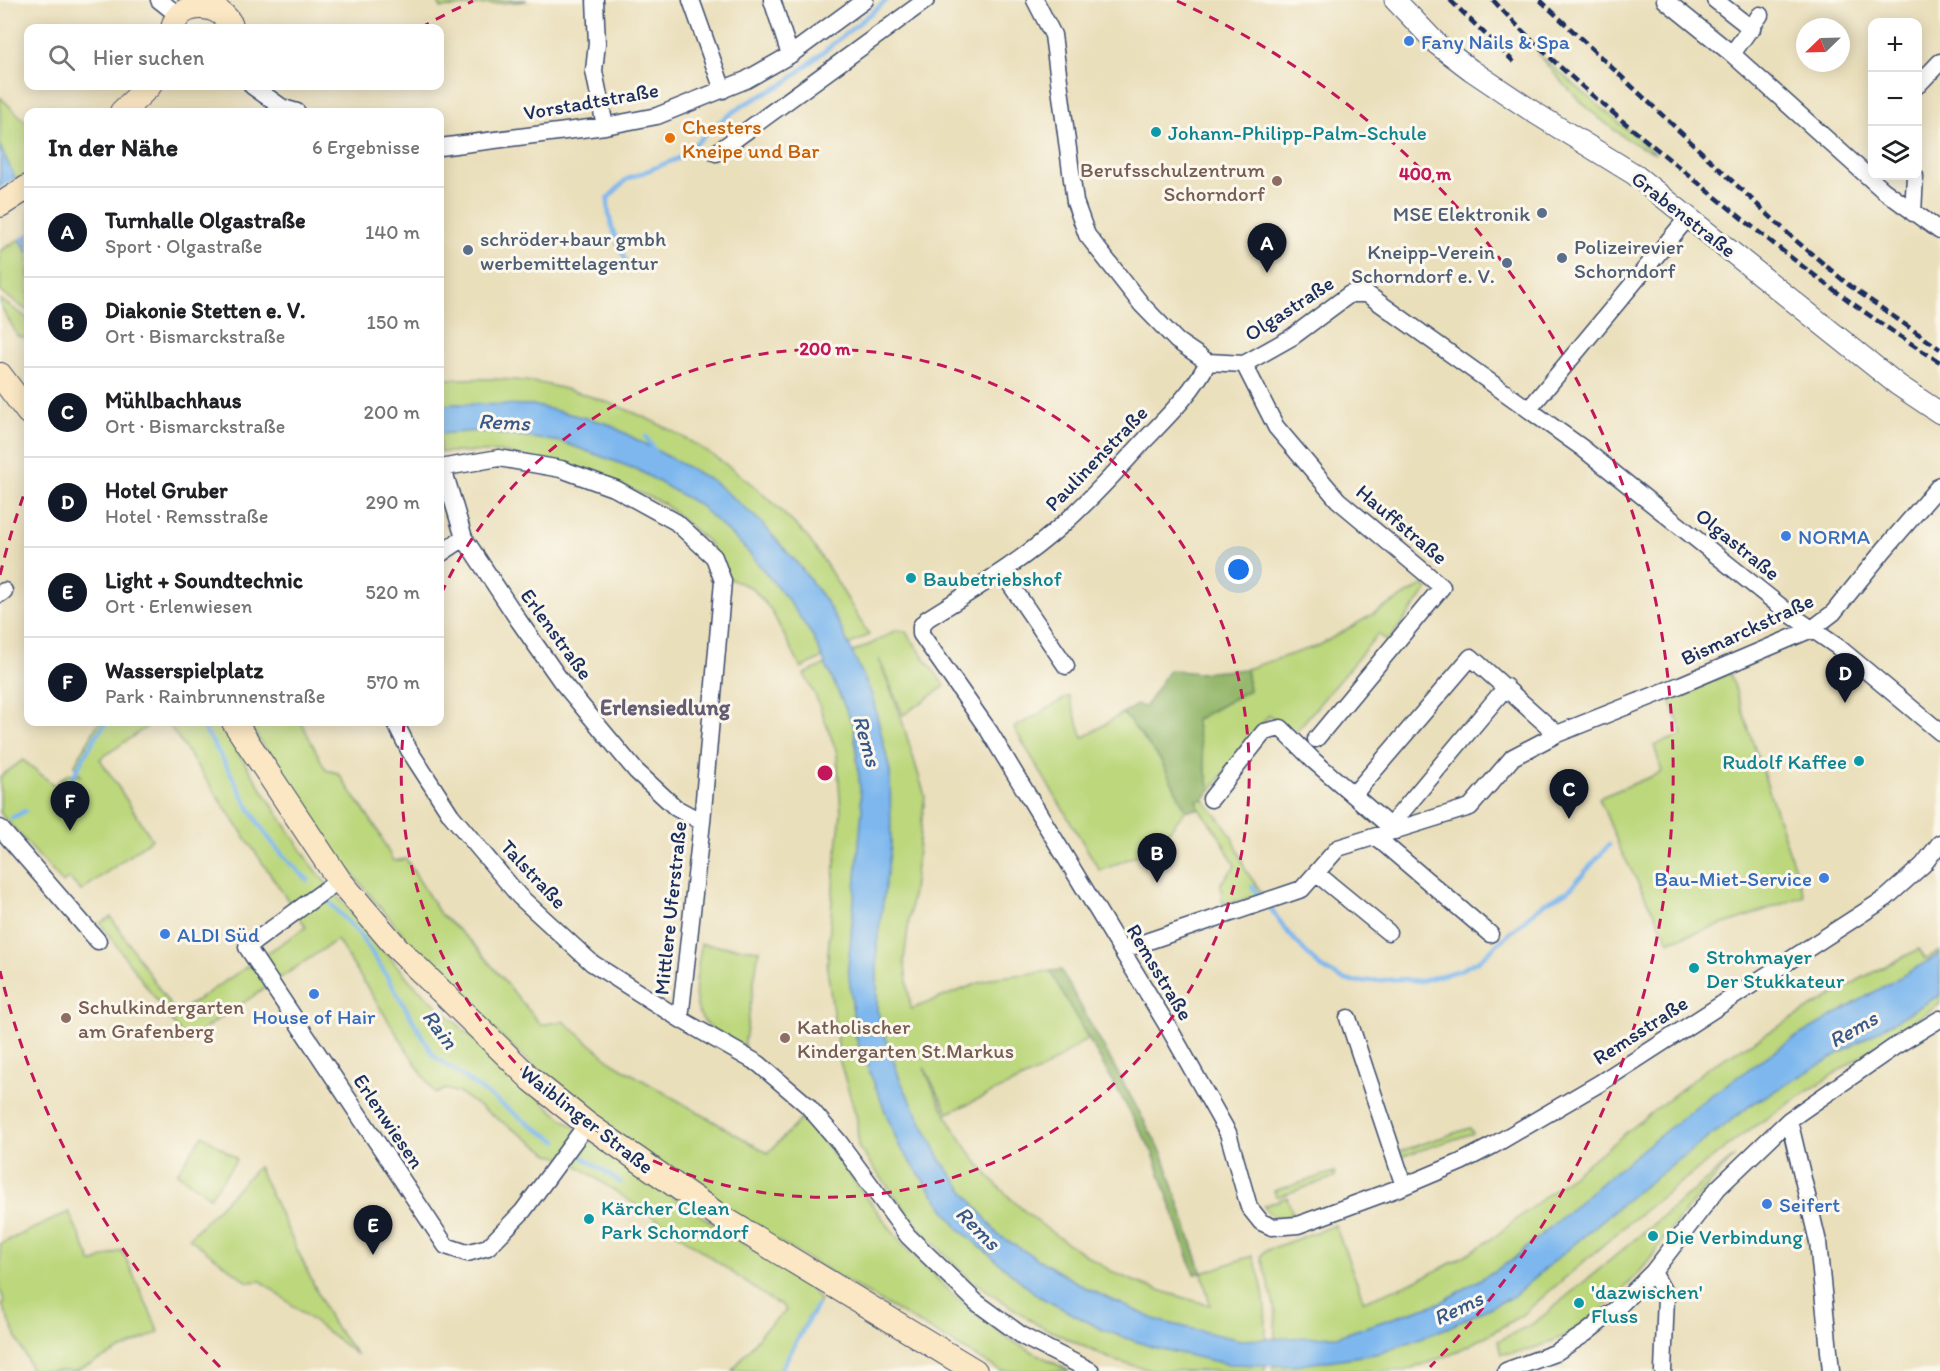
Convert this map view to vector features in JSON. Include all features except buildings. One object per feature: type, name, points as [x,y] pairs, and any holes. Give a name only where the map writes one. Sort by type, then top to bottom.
[{"type":"main road","points":[[175,22],[187,7],[198,3],[212,4],[227,13]]},
{"type":"main road","points":[[126,108],[145,90]]},
{"type":"main road","points":[[0,205],[24,190]]},
{"type":"main road","points":[[0,375],[24,407]]},
{"type":"main road","name":"Waiblinger Straße","points":[[237,726],[339,880],[397,948],[532,1080],[587,1124],[721,1217],[975,1371]]},
{"type":"street","points":[[159,0],[175,22]]},
{"type":"street","points":[[595,0],[597,43],[594,71],[605,126]]},
{"type":"street","points":[[691,0],[723,90]]},
{"type":"street","points":[[772,0],[790,55]]},
{"type":"street","name":"Vorstadtstraße","points":[[444,146],[605,126],[657,116],[723,90],[790,55],[865,0]]},
{"type":"street","points":[[716,153],[926,0]]},
{"type":"street","points":[[1035,0],[1053,35],[1075,202],[1087,235],[1142,305],[1178,341],[1208,362]]},
{"type":"street","name":"Grabenstraße","points":[[1395,0],[1438,45],[1535,113],[1634,174],[1898,385],[1940,413]]},
{"type":"street","points":[[1665,0],[1732,54],[1843,155],[1913,213],[1940,231]]},
{"type":"street","points":[[1715,0],[1756,22],[1732,54]]},
{"type":"street","points":[[1922,80],[1940,62]]},
{"type":"street","points":[[258,90],[283,108]]},
{"type":"street","points":[[276,90],[290,100],[294,108]]},
{"type":"street","points":[[1913,213],[1915,180]]},
{"type":"street","points":[[1529,409],[1689,216]]},
{"type":"street","name":"Olgastraße","points":[[1208,362],[1244,364],[1292,338],[1350,294],[1367,294],[1529,409],[1617,475],[1812,629]]},
{"type":"street","name":"Paulinenstraße","points":[[921,626],[927,619],[1002,572],[1061,526],[1101,488],[1175,408],[1200,378],[1208,362]]},
{"type":"street","name":"Hauffstraße","points":[[1244,364],[1276,427],[1338,500],[1442,587],[1316,738]]},
{"type":"street","name":"Mittlere Uferstraße","points":[[444,467],[499,458],[561,469],[616,489],[676,522],[714,557],[723,581],[702,822],[680,1019],[759,1064],[807,1105],[839,1142],[908,1236],[976,1302],[1024,1337],[1090,1371]]},
{"type":"street","name":"Erlenstraße","points":[[444,477],[464,538],[561,681],[636,771],[675,808],[702,822]]},
{"type":"street","name":"Bismarckstraße","points":[[1122,950],[1302,889],[1338,848],[1376,837],[1393,828],[1470,807],[1513,757],[1557,734],[1680,686],[1812,629],[1833,613],[1940,484]]},
{"type":"street","points":[[444,551],[464,538]]},
{"type":"street","points":[[1002,572],[1066,666]]},
{"type":"street","name":"Remsstraße","points":[[921,626],[921,634],[989,731],[1122,950],[1228,1133],[1249,1207],[1261,1222],[1272,1227],[1298,1225],[1404,1186],[1492,1146],[1600,1083],[1886,898],[1923,865],[1940,843]]},
{"type":"street","points":[[1812,629],[1838,647],[1940,732]]},
{"type":"street","points":[[1354,794],[1471,657],[1557,734]]},
{"type":"street","points":[[1211,799],[1264,732],[1281,728],[1314,761],[1393,828],[1506,687]]},
{"type":"street","name":"Talstraße","points":[[397,726],[409,750],[451,816],[519,896],[592,963],[680,1019]]},
{"type":"street","points":[[0,828],[98,941]]},
{"type":"street","points":[[1376,837],[1490,934]]},
{"type":"street","points":[[1316,873],[1388,932]]},
{"type":"street","name":"Erlenwiesen","points":[[339,880],[247,947],[446,1246],[467,1253],[488,1247],[523,1211],[587,1124]]},
{"type":"street","points":[[1348,1018],[1404,1186]]},
{"type":"street","points":[[1506,1371],[1555,1353],[1616,1310],[1653,1272],[1718,1188],[1788,1120],[1940,1019]]},
{"type":"street","points":[[1788,1120],[1818,1242],[1831,1371]]},
{"type":"street","points":[[1653,1272],[1665,1296],[1663,1371]]},
{"type":"green space","points":[[437,0],[526,0],[526,1],[441,8]]},
{"type":"green space","points":[[1538,54],[1656,154],[1623,136],[1591,111]]},
{"type":"green space","points":[[0,97],[24,120],[24,175],[0,190]]},
{"type":"green space","points":[[24,236],[24,308],[0,291],[0,251]]},
{"type":"green space","points":[[0,299],[24,316],[24,338],[17,336]]},
{"type":"green space","points":[[444,379],[511,380],[553,386],[615,405],[673,431],[727,465],[776,506],[808,538],[869,635],[801,668],[771,610],[752,588],[730,579],[708,542],[663,503],[607,479],[501,452],[444,452]]},
{"type":"green space","points":[[1423,585],[1428,589],[1388,641],[1378,634],[1294,734],[1269,715],[1210,791],[1195,720],[1249,690],[1246,669],[1320,645]]},
{"type":"green space","points":[[896,630],[905,631],[945,686],[903,715],[879,659],[901,717],[925,796],[904,960],[911,1009],[992,978],[1050,971],[1088,1038],[1042,1070],[948,1113],[924,1067],[937,1097],[951,1124],[968,1149],[1006,1194],[1053,1233],[1115,1273],[1150,1287],[1210,1305],[1202,1273],[1252,1256],[1264,1298],[1265,1371],[1154,1371],[1115,1361],[1038,1325],[967,1277],[919,1228],[858,1147],[857,1119],[840,1062],[827,968],[841,813],[837,753],[816,697],[804,674],[873,643]]},
{"type":"green space","points":[[1246,669],[1249,690],[1195,720],[1210,791],[1203,799],[1197,800],[1199,809],[1186,810],[1160,759],[1123,713],[1137,705],[1145,707],[1169,670],[1198,673]]},
{"type":"green space","points":[[1730,673],[1804,896],[1669,941],[1621,851],[1599,798],[1662,772],[1654,745],[1683,735],[1670,699]]},
{"type":"green space","points":[[1069,696],[1083,738],[1123,713],[1160,759],[1186,810],[1156,847],[1100,871],[1014,728]]},
{"type":"green space","points":[[97,726],[148,726],[100,759],[152,839],[81,891],[69,878],[63,883],[0,813],[0,777],[23,760],[54,785],[69,773],[81,776],[74,766]]},
{"type":"green space","points":[[170,726],[221,726],[314,869],[412,983],[552,1110],[609,1155],[808,1286],[820,1300],[779,1371],[732,1371],[764,1330],[786,1311],[781,1304],[775,1303],[572,1162],[550,1154],[459,1093],[446,1089],[435,1094],[337,940],[186,1041],[100,923],[111,917],[176,1014],[306,927]]},
{"type":"green space","points":[[250,726],[303,726],[326,770],[338,773],[377,829],[393,861],[406,859],[440,914],[472,942],[541,1025],[563,1021],[613,1063],[768,1153],[802,1118],[829,1148],[903,1245],[958,1299],[1007,1338],[1069,1371],[1001,1371],[777,1241],[650,1158],[597,1118],[519,1053],[439,977],[344,864]]},
{"type":"green space","points":[[1203,799],[1226,827],[1246,871],[1263,894],[1223,905],[1221,883],[1235,866],[1218,834],[1199,809],[1197,800]]},
{"type":"green space","points":[[701,944],[759,950],[744,1047],[708,1025],[697,1008],[696,987]]},
{"type":"green space","points":[[1919,949],[1925,959],[1940,951],[1940,1004],[1746,1132],[1632,1220],[1522,1315],[1452,1354],[1405,1371],[1273,1371],[1276,1313],[1261,1256],[1265,1251],[1335,1225],[1364,1301],[1430,1274],[1493,1238],[1709,1067],[1862,978]]},
{"type":"green space","points":[[1061,970],[1163,1155],[1202,1273],[1194,1274],[1153,1153],[1050,971]]},
{"type":"green space","points":[[1470,1128],[1473,1133],[1400,1157],[1398,1152]]},
{"type":"green space","points":[[203,1135],[237,1159],[210,1197],[177,1173]]},
{"type":"green space","points":[[1735,1156],[1691,1205],[1642,1269],[1612,1301],[1562,1337],[1523,1351],[1501,1354],[1498,1341],[1543,1316]]},
{"type":"green space","points":[[258,1167],[331,1321],[357,1355],[261,1281],[248,1282],[189,1238]]},
{"type":"green space","points":[[1334,1172],[1335,1177],[1280,1196],[1276,1196],[1274,1191]]},
{"type":"green space","points":[[1287,1197],[1293,1215],[1276,1216],[1264,1206]]},
{"type":"green space","points":[[69,1212],[92,1263],[122,1250],[159,1332],[76,1371],[32,1371],[2,1305],[5,1303],[0,1290],[0,1244]]},
{"type":"water","points":[[0,146],[24,197],[24,246],[0,206]]},
{"type":"water","name":"Rems","points":[[444,405],[533,405],[606,423],[713,481],[760,521],[802,569],[827,603],[841,628],[872,695],[890,771],[891,846],[877,944],[877,1010],[900,1080],[942,1162],[998,1235],[1086,1288],[1159,1321],[1240,1340],[1338,1336],[1442,1302],[1511,1261],[1608,1177],[1708,1097],[1791,1040],[1940,954],[1940,995],[1754,1103],[1631,1196],[1512,1297],[1447,1328],[1381,1353],[1294,1366],[1227,1364],[1152,1347],[1103,1330],[1038,1296],[958,1228],[899,1146],[856,1038],[848,968],[862,810],[854,727],[812,635],[788,600],[744,547],[699,505],[638,470],[562,442],[478,431],[444,434]]},
{"type":"pier","points":[[17,178],[24,191],[24,236],[17,240],[0,212],[0,188]]},
{"type":"waterway","points":[[630,270],[609,217],[608,198],[627,179],[679,158],[722,120],[743,105],[784,84],[887,0]]},
{"type":"waterway","points":[[646,437],[656,453]]},
{"type":"waterway","name":"Rain","points":[[52,800],[71,780],[104,726]]},
{"type":"waterway","name":"Rain","points":[[202,726],[262,829],[283,856],[308,880]]},
{"type":"waterway","points":[[12,818],[25,811]]},
{"type":"waterway","points":[[1268,905],[1289,934],[1319,966],[1340,978],[1353,982],[1400,979],[1421,981],[1460,970],[1478,961],[1544,903],[1568,891],[1609,845]]},
{"type":"waterway","points":[[1252,887],[1262,899]]},
{"type":"waterway","name":"Rain","points":[[330,903],[359,934],[434,1056],[532,1126],[557,1141]]},
{"type":"waterway","points":[[583,1157],[620,1182]]},
{"type":"waterway","points":[[780,1371],[817,1305]]},
{"type":"railway","points":[[1450,0],[1514,62]]},
{"type":"railway","points":[[1493,0],[1541,49],[1591,94],[1785,253],[1845,298],[1940,362]]},
{"type":"railway","points":[[1540,0],[1794,239],[1850,286],[1940,349]]},
{"type":"place","name":"Fany Nails & Spa","points":[[1409,41]]},
{"type":"place","name":"Johann-Philipp-Palm-Schule","points":[[1156,132]]},
{"type":"place","name":"Chesters Kneipe und Bar","points":[[670,138]]},
{"type":"place","name":"Berufsschulzentrum Schorndorf","points":[[1277,181]]},
{"type":"place","name":"MSE Elektronik","points":[[1542,213]]},
{"type":"place","name":"schröder+baur gmbh werbemittelagentur","points":[[468,250]]},
{"type":"place","name":"Polizeirevier Schorndorf","points":[[1562,258]]},
{"type":"place","name":"Kneipp-Verein Schorndorf e. V.","points":[[1507,263]]},
{"type":"place","name":"Turnhalle Olgastraße","points":[[1267,273]]},
{"type":"place","name":"NORMA","points":[[1786,536]]},
{"type":"place","name":"Baubetriebshof","points":[[911,578]]},
{"type":"place","name":"Hotel Gruber","points":[[1845,703]]},
{"type":"place","name":"Rudolf Kaffee","points":[[1859,761]]},
{"type":"place","name":"Mühlbachhaus","points":[[1569,819]]},
{"type":"place","name":"Wasserspielplatz","points":[[70,831]]},
{"type":"place","name":"Bau-Miet-Service","points":[[1824,878]]},
{"type":"place","name":"Diakonie Stetten e. V.","points":[[1157,883]]},
{"type":"place","name":"ALDI Süd","points":[[165,934]]},
{"type":"place","name":"Strohmayer Der Stukkateur","points":[[1694,968]]},
{"type":"place","name":"House of Hair","points":[[314,994]]},
{"type":"place","name":"Schulkindergarten am Grafenberg","points":[[66,1018]]},
{"type":"place","name":"Katholischer Kindergarten St.Markus","points":[[785,1038]]},
{"type":"place","name":"Seifert","points":[[1767,1204]]},
{"type":"place","name":"Kärcher Clean Park Schorndorf","points":[[589,1219]]},
{"type":"place","name":"Die Verbindung","points":[[1653,1236]]},
{"type":"place","name":"Light + Soundtechnic","points":[[373,1255]]},
{"type":"place","name":"'dazwischen' Fluss","points":[[1579,1303]]},
{"type":"district","name":"Erlensiedlung","points":[[665,707]]}]
